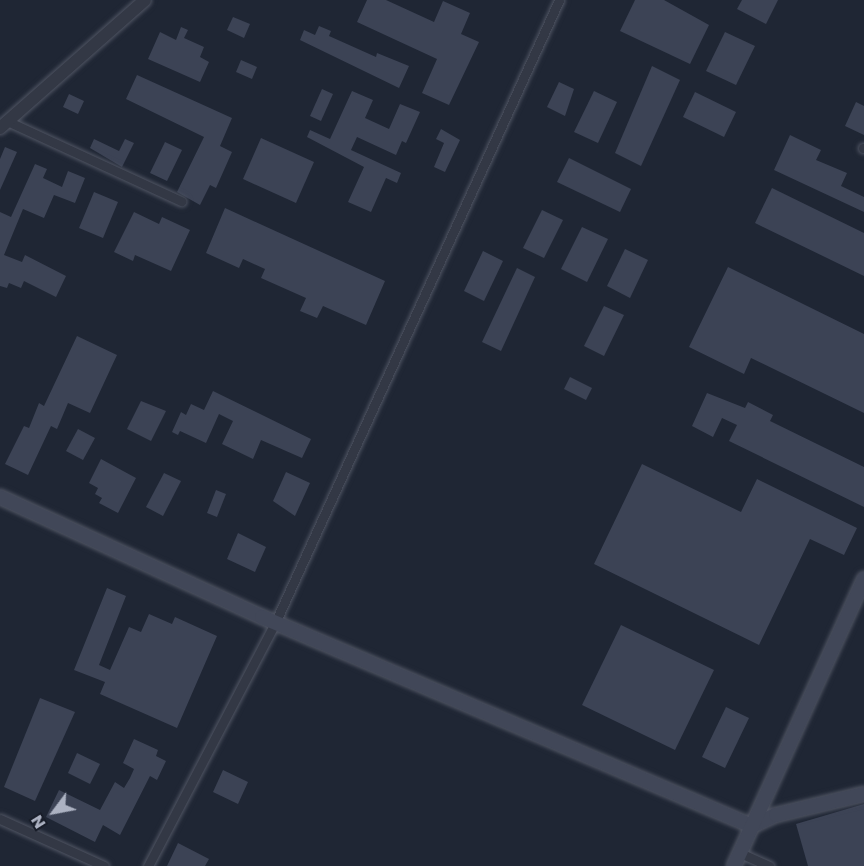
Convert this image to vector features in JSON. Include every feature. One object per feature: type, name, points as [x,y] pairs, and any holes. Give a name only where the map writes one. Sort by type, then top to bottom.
[{"type":"main road","points":[[0,497],[275,622],[752,826],[776,815],[864,794]]},
{"type":"main road","points":[[734,866],[864,579]]},
{"type":"street","points":[[145,0],[4,124],[181,201]]},
{"type":"street","points":[[148,866],[275,622],[560,0]]},
{"type":"street","points":[[0,819],[104,866]]},
{"type":"street","points":[[740,853],[769,866]]},
{"type":"building","points":[[367,0],[386,0],[434,22],[443,1],[470,13],[461,34],[479,42],[449,105],[422,93],[437,59],[357,22]]},
{"type":"building","points":[[635,0],[664,0],[709,25],[690,64],[620,31]]},
{"type":"building","points":[[742,0],[778,0],[766,24],[737,9]]},
{"type":"building","points":[[233,17],[250,24],[244,38],[227,30]]},
{"type":"building","points":[[319,26],[331,31],[329,36],[376,57],[377,53],[409,66],[399,88],[300,40],[304,30],[315,35]]},
{"type":"building","points":[[181,27],[188,30],[184,38],[204,47],[200,57],[209,62],[200,82],[148,59],[160,32],[176,40]]},
{"type":"building","points":[[725,32],[755,46],[736,85],[706,71]]},
{"type":"building","points":[[241,60],[257,67],[252,79],[236,72]]},
{"type":"building","points":[[652,66],[680,80],[641,166],[615,153]]},
{"type":"building","points":[[137,75],[232,118],[220,146],[232,152],[216,188],[210,185],[200,205],[177,192],[204,137],[126,99]]},
{"type":"building","points":[[559,82],[574,89],[565,116],[547,107]]},
{"type":"building","points":[[322,89],[333,94],[321,121],[310,116]]},
{"type":"building","points":[[352,91],[373,100],[365,118],[389,129],[400,104],[420,112],[406,143],[402,141],[396,155],[357,137],[351,150],[401,173],[397,183],[386,178],[371,212],[348,202],[364,167],[307,137],[310,130],[330,139]]},
{"type":"building","points":[[594,91],[617,102],[598,143],[574,132]]},
{"type":"building","points":[[695,92],[736,112],[724,137],[683,117]]},
{"type":"building","points":[[69,94],[84,101],[78,114],[63,107]]},
{"type":"building","points":[[856,102],[864,106],[864,135],[845,126]]},
{"type":"building","points":[[441,129],[460,140],[445,172],[434,167],[444,143],[436,139]]},
{"type":"building","points":[[790,135],[821,150],[816,160],[847,173],[841,186],[864,197],[864,212],[774,170]]},
{"type":"building","points":[[261,138],[314,162],[296,203],[243,179]]},
{"type":"building","points":[[94,139],[119,151],[125,139],[134,143],[122,167],[90,148]]},
{"type":"building","points":[[165,142],[182,150],[167,181],[150,173]]},
{"type":"building","points":[[5,147],[17,152],[0,190],[0,159]]},
{"type":"building","points":[[569,158],[631,189],[620,212],[557,182]]},
{"type":"building","points":[[35,164],[47,169],[43,178],[62,187],[68,171],[85,178],[75,203],[54,195],[44,218],[23,209],[4,255],[22,262],[25,255],[66,276],[56,297],[24,281],[21,288],[9,283],[7,288],[0,286],[0,212],[11,217]]},
{"type":"building","points":[[772,188],[864,233],[864,276],[755,223]]},
{"type":"building","points":[[94,192],[118,202],[103,238],[79,228]]},
{"type":"building","points":[[225,208],[385,281],[366,325],[323,306],[317,318],[300,311],[306,298],[261,278],[265,269],[243,259],[239,268],[206,253]]},
{"type":"building","points":[[542,210],[563,220],[544,258],[523,248]]},
{"type":"building","points":[[134,212],[159,224],[162,217],[190,230],[171,271],[135,255],[133,261],[114,252]]},
{"type":"building","points":[[582,227],[608,239],[587,282],[561,269]]},
{"type":"building","points":[[625,249],[648,260],[630,298],[607,286]]},
{"type":"building","points":[[483,251],[503,261],[484,301],[464,291]]},
{"type":"building","points":[[728,267],[864,334],[864,413],[751,358],[744,374],[689,347]]},
{"type":"building","points":[[517,268],[535,277],[501,351],[482,342]]},
{"type":"building","points":[[604,306],[624,315],[604,356],[584,346]]},
{"type":"building","points":[[77,336],[117,355],[90,413],[68,403],[57,429],[51,426],[28,475],[5,464],[24,426],[29,428],[39,403],[44,406]]},
{"type":"building","points":[[570,377],[592,388],[586,400],[564,389]]},
{"type":"building","points":[[213,391],[311,439],[302,458],[261,440],[253,459],[222,444],[233,421],[219,414],[206,443],[180,431],[178,435],[172,432],[181,412],[186,415],[191,404],[204,410]]},
{"type":"building","points":[[707,393],[745,408],[748,402],[773,415],[770,421],[864,467],[864,507],[729,441],[737,425],[722,418],[713,437],[692,426]]},
{"type":"building","points":[[141,401],[166,411],[151,441],[127,429]]},
{"type":"building","points":[[78,429],[95,438],[83,460],[66,451]]},
{"type":"building","points":[[101,459],[136,478],[118,513],[99,503],[102,498],[95,494],[98,488],[89,483]]},
{"type":"building","points":[[642,464],[741,512],[757,479],[857,528],[844,555],[810,539],[759,645],[594,564]]},
{"type":"building","points":[[286,472],[310,483],[295,516],[273,501]]},
{"type":"building","points":[[164,473],[181,481],[163,516],[146,507]]},
{"type":"building","points":[[216,490],[226,494],[217,517],[207,513]]},
{"type":"building","points":[[238,533],[266,547],[255,572],[227,559]]},
{"type":"building","points":[[107,588],[126,596],[99,665],[110,670],[129,627],[141,632],[149,614],[172,624],[175,617],[217,636],[177,728],[100,694],[105,682],[74,670]]},
{"type":"building","points":[[621,625],[714,670],[675,750],[582,705]]},
{"type":"building","points":[[40,698],[75,712],[35,801],[4,787]]},
{"type":"building","points":[[726,707],[749,718],[725,768],[702,757]]},
{"type":"building","points":[[134,739],[158,750],[156,756],[166,761],[157,780],[150,776],[120,835],[103,825],[95,842],[46,817],[59,790],[100,810],[115,782],[124,788],[130,778],[134,769],[123,763]]},
{"type":"building","points":[[77,753],[100,764],[90,784],[68,773]]},
{"type":"building","points":[[223,770],[248,782],[238,804],[213,792]]},
{"type":"building","points":[[864,804],[864,866],[808,866],[796,824]]},
{"type":"building","points":[[178,843],[209,859],[205,866],[167,866]]}]
